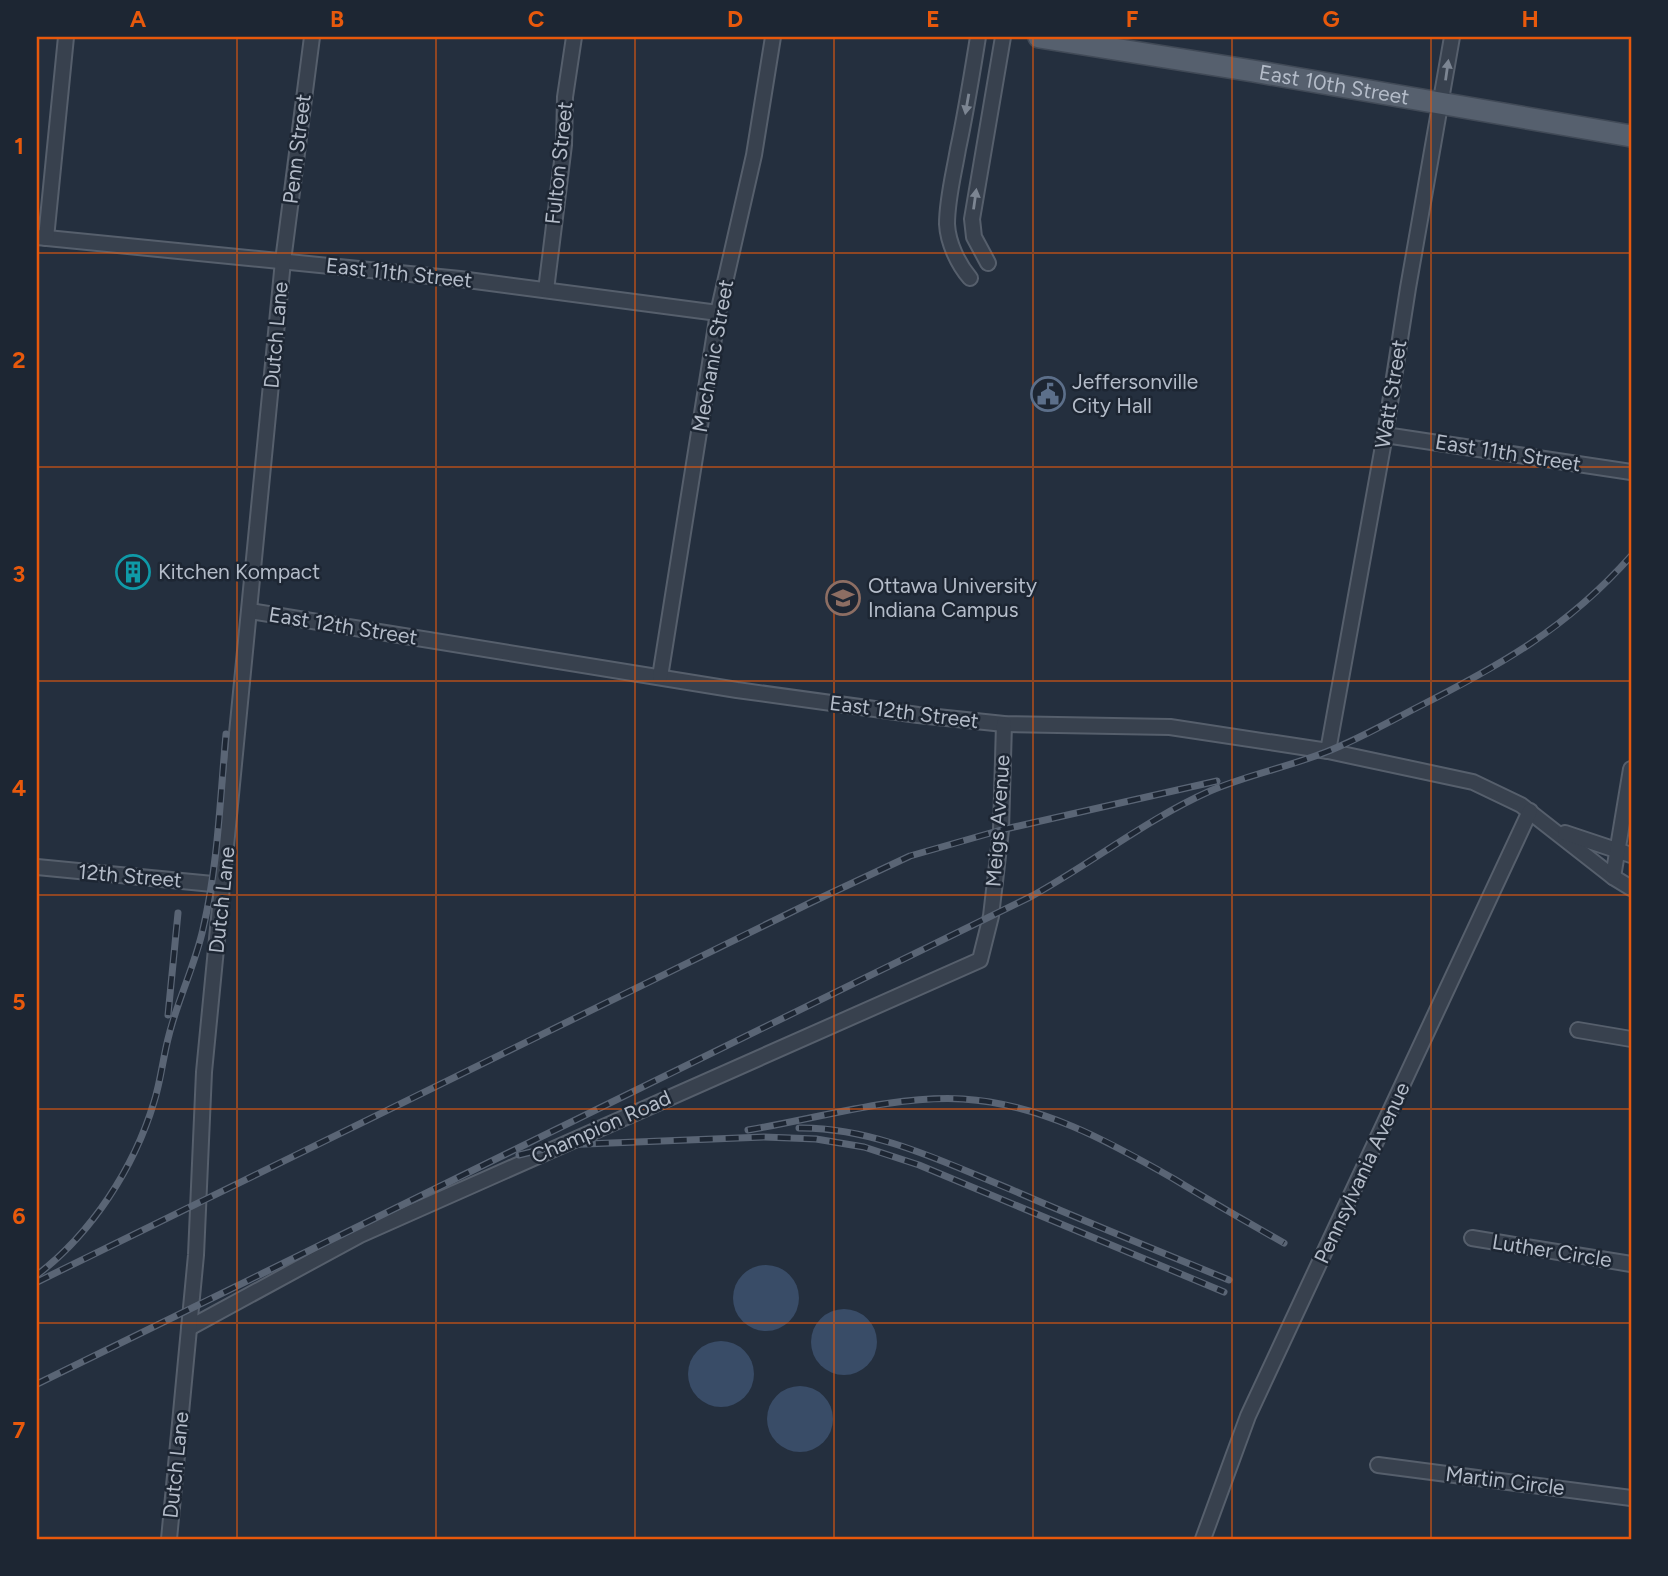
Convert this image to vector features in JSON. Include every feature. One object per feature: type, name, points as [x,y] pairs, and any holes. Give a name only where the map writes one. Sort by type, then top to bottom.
[{"type":"main road","name":"East 10th Street","points":[[1039,37],[1140,44],[1442,104],[1631,136]]},
{"type":"street","points":[[42,238],[66,37]]},
{"type":"street","name":"Penn Street","points":[[283,261],[312,37]]},
{"type":"street","name":"Fulton Street","points":[[546,289],[564,145],[565,97],[574,37]]},
{"type":"street","name":"Mechanic Street","points":[[660,677],[718,313],[754,155],[773,37]]},
{"type":"street","points":[[970,278],[963,270],[949,239],[947,225],[978,37]]},
{"type":"street","points":[[988,263],[974,237],[972,219],[1003,37]]},
{"type":"street","name":"Watt Street","points":[[1328,751],[1452,37]]},
{"type":"street","name":"East 11th Street","points":[[42,238],[546,289],[718,313]]},
{"type":"street","name":"Dutch Lane","points":[[169,1539],[200,1201],[204,1072],[283,261]]},
{"type":"street","name":"East 11th Street","points":[[1385,435],[1631,472]]},
{"type":"street","name":"East 12th Street","points":[[250,611],[918,716],[1004,724],[1170,727],[1328,751],[1473,782],[1521,804],[1613,877],[1631,888]]},
{"type":"street","name":"Meigs Avenue","points":[[991,916],[1002,830],[1004,724]]},
{"type":"street","points":[[1613,877],[1624,853],[1631,769]]},
{"type":"street","name":"Pennsylvania Avenue","points":[[1203,1539],[1248,1416],[1531,811]]},
{"type":"street","name":"East 12th Street","points":[[1547,826],[1624,853]]},
{"type":"street","name":"12th Street","points":[[37,867],[223,885]]},
{"type":"street","name":"Champion Road","points":[[189,1328],[360,1235],[980,960],[991,916]]},
{"type":"street","points":[[1578,1030],[1631,1039]]},
{"type":"street","name":"Luther Circle","points":[[1472,1238],[1631,1264]]},
{"type":"street","name":"Martin Circle","points":[[1378,1465],[1631,1498]]},
{"type":"water","points":[[766,1265],[779,1268],[789,1275],[796,1285],[799,1298],[796,1311],[789,1321],[779,1328],[766,1331],[753,1328],[743,1321],[736,1311],[733,1298],[736,1285],[743,1275],[753,1268]]},
{"type":"water","points":[[844,1309],[857,1312],[867,1319],[874,1329],[877,1342],[874,1355],[867,1365],[857,1372],[844,1375],[831,1372],[821,1365],[814,1355],[811,1342],[814,1329],[821,1319],[831,1312]]},
{"type":"water","points":[[721,1341],[734,1344],[744,1351],[751,1361],[754,1374],[751,1387],[744,1397],[734,1404],[721,1407],[708,1404],[698,1397],[691,1387],[688,1374],[691,1361],[698,1351],[708,1344]]},
{"type":"water","points":[[800,1386],[813,1389],[823,1396],[830,1406],[833,1419],[830,1432],[823,1442],[813,1449],[800,1452],[787,1449],[777,1442],[770,1432],[767,1419],[770,1406],[777,1396],[787,1389]]},
{"type":"railway","points":[[37,1384],[1032,896],[1187,802],[1224,785],[1312,757],[1372,731],[1505,660],[1531,643],[1582,604],[1631,556]]},
{"type":"railway","points":[[37,1275],[76,1240],[109,1198],[145,1127],[156,1094],[173,1022],[200,942],[208,905],[218,832],[226,734]]},
{"type":"railway","points":[[37,1282],[910,856],[1001,830],[1217,781]]},
{"type":"railway","points":[[168,1015],[178,913]]},
{"type":"railway","points":[[748,1130],[883,1104],[937,1099],[992,1102],[1047,1116],[1099,1138],[1284,1243]]},
{"type":"railway","points":[[799,1128],[855,1134],[911,1149],[1229,1280]]},
{"type":"railway","points":[[519,1155],[560,1145],[764,1137],[816,1139],[864,1147],[919,1165],[1224,1292]]},
{"type":"place","name":"Jeffersonville City Hall","points":[[1048,394]]},
{"type":"place","name":"Kitchen Kompact","points":[[133,572]]},
{"type":"place","name":"Ottawa University Indiana Campus","points":[[843,598]]}]
